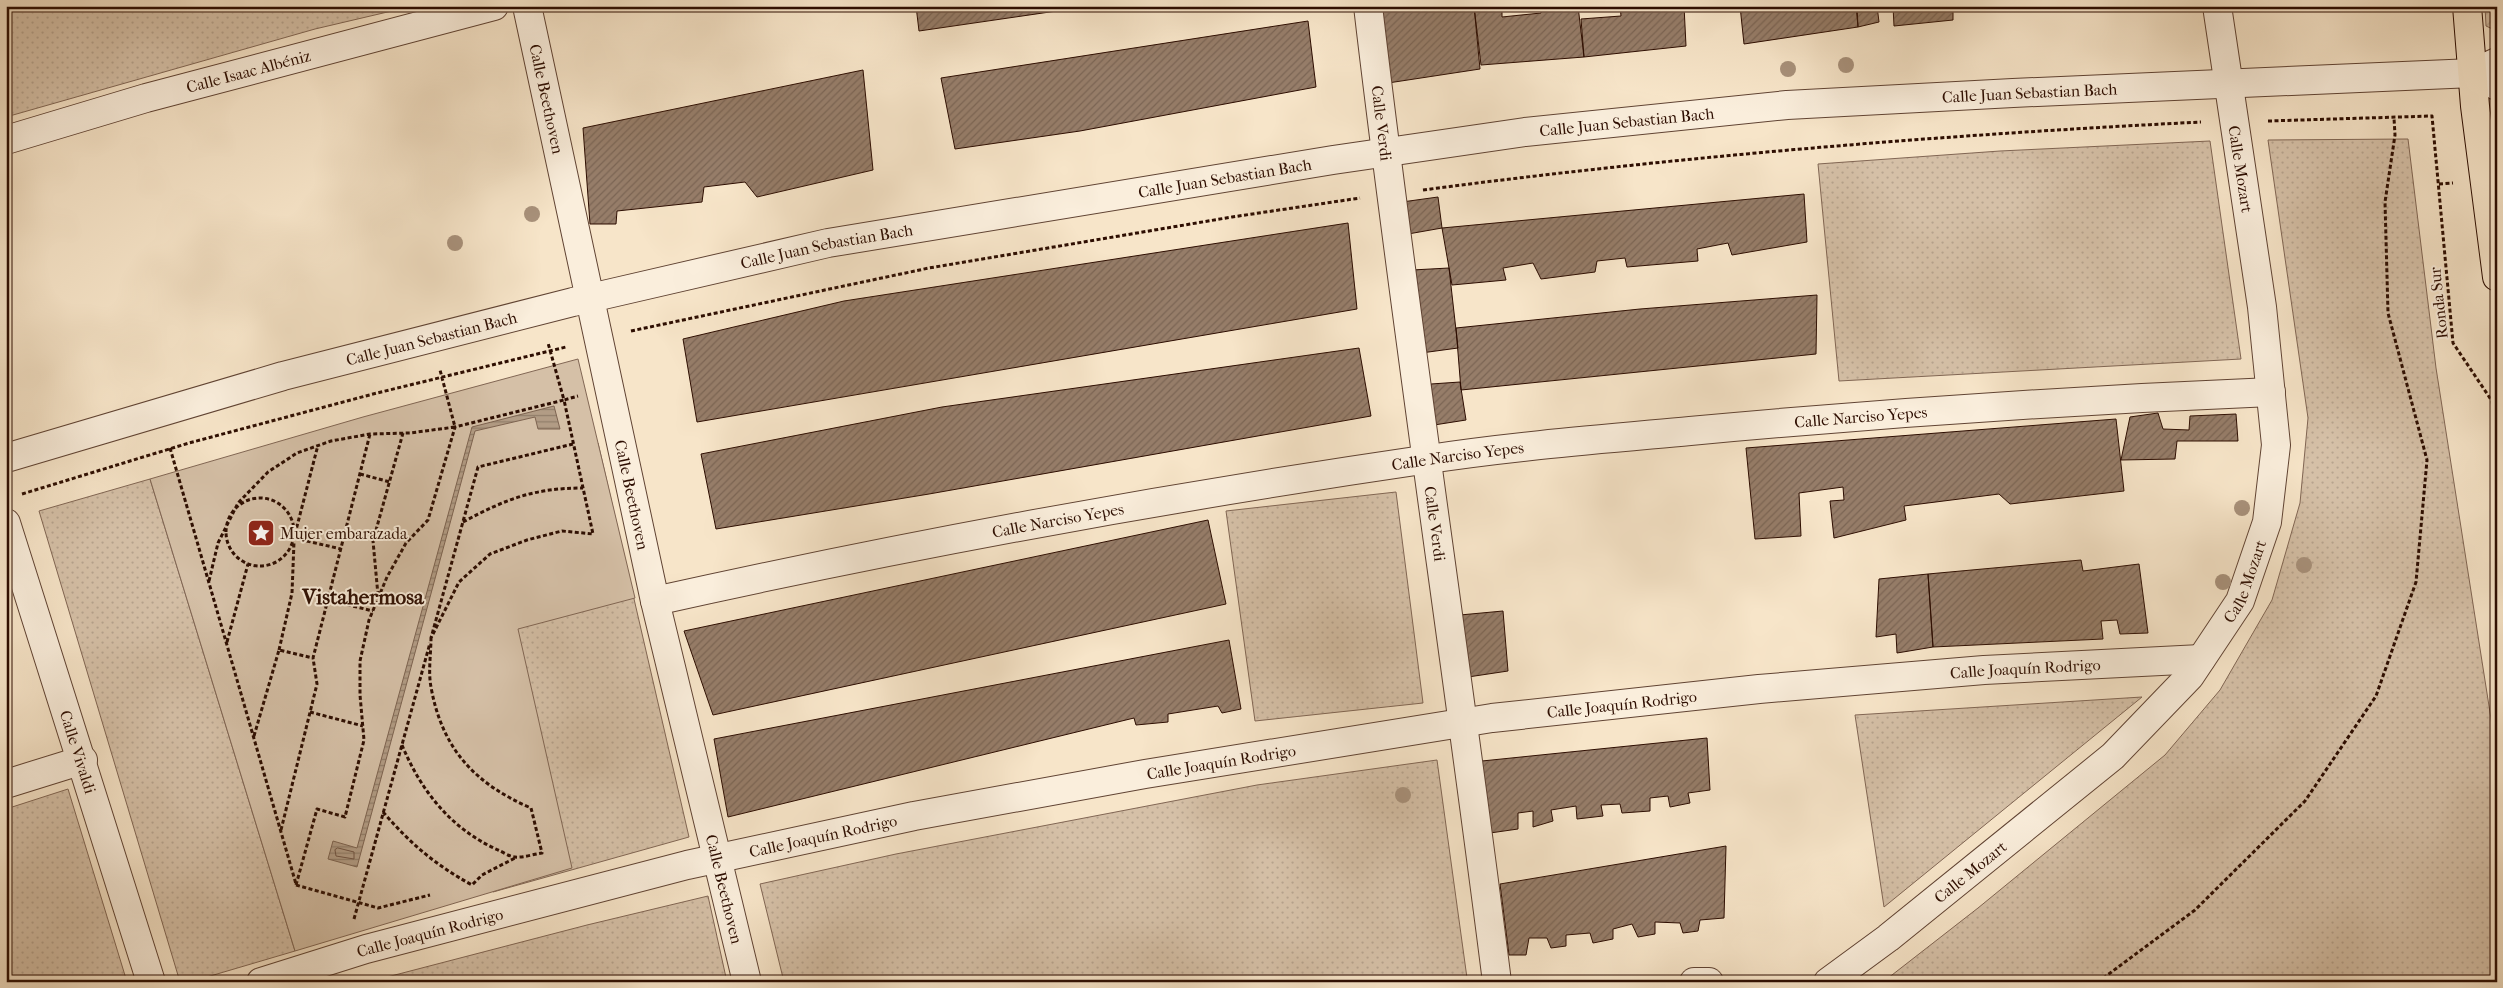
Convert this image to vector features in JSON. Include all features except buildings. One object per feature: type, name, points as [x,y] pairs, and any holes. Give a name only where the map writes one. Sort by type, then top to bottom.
[{"type":"main road","points":[[2467,6],[2497,276]]},
{"type":"street","name":"Calle Isaac Albéniz","points":[[6,140],[146,98],[494,6]]},
{"type":"street","name":"Calle Beethoven","points":[[527,6],[589,298],[602,390],[719,858],[747,982]]},
{"type":"street","name":"Calle Verdi","points":[[1368,6],[1385,152],[1428,459],[1496,982]]},
{"type":"street","name":"Calle Mozart","points":[[1828,982],[1888,938],[2113,756],[2190,676],[2240,601],[2267,522],[2276,445],[2262,307],[2216,6]]},
{"type":"street","points":[[2473,73],[2497,62]]},
{"type":"street","name":"Calle Juan Sebastian Bach","points":[[6,458],[283,376],[589,298],[828,244],[1385,152],[1525,132],[1787,106],[2228,83],[2473,73]]},
{"type":"street","points":[[2473,73],[2497,86]]},
{"type":"street","name":"Calle Narciso Yepes","points":[[655,601],[832,562],[986,532],[1203,493],[1428,459],[1603,439],[1849,416],[2065,401],[2271,392]]},
{"type":"street","name":"Calle Vivaldi","points":[[6,523],[83,760],[151,982]]},
{"type":"street","name":"Calle Joaquín Rodrigo","points":[[260,982],[344,955],[719,858],[914,816],[1116,780],[1463,723],[1759,689],[1984,670],[2201,659]]},
{"type":"street","points":[[6,784],[83,760]]},
{"type":"street","points":[[1694,982],[1709,982]]},
{"type":"path","name":"Ronda Sur","points":[[2394,118],[2432,116],[2453,343],[2492,401],[2497,438]]},
{"type":"path","points":[[2098,982],[2196,910],[2304,801],[2376,696],[2416,582],[2427,460],[2388,313],[2385,202],[2395,135],[2394,118],[2262,122]]},
{"type":"path","points":[[627,332],[928,268],[1232,217],[1391,194],[1536,175],[1809,148],[1988,133],[2209,121]]},
{"type":"path","points":[[462,887],[472,885],[482,875],[515,857],[542,853],[531,808],[504,796],[468,768],[440,727],[430,686],[431,638],[459,582],[490,554],[527,540],[562,531],[593,534],[564,400],[541,310]]},
{"type":"path","points":[[296,885],[317,809],[345,817],[364,740],[360,661],[369,620],[387,577],[406,543],[428,520],[455,427],[432,338]]},
{"type":"path","points":[[16,496],[170,448],[442,377],[575,345]]},
{"type":"path","points":[[209,582],[218,543],[230,515],[238,503],[268,472],[297,453],[318,445],[370,434],[403,433],[455,427],[602,390]]},
{"type":"path","points":[[378,598],[373,541],[403,433]]},
{"type":"path","points":[[281,830],[317,684],[313,658],[370,434]]},
{"type":"path","points":[[344,955],[478,467],[573,444]]},
{"type":"path","points":[[254,738],[292,593],[294,538],[291,518],[277,502],[267,498],[246,501],[237,507],[230,515],[226,526],[229,544],[239,558],[248,564],[260,566],[281,558],[289,550],[294,538],[318,445]]},
{"type":"path","points":[[170,448],[296,885]]},
{"type":"path","points":[[360,474],[390,482]]},
{"type":"path","points":[[463,522],[511,498],[553,488],[583,488]]},
{"type":"path","points":[[294,538],[341,549]]},
{"type":"path","points":[[227,643],[248,564]]},
{"type":"path","points":[[328,600],[373,611]]},
{"type":"path","points":[[278,650],[313,658]]},
{"type":"path","points":[[310,712],[363,726]]},
{"type":"path","points":[[402,745],[414,775],[436,803],[460,827],[485,844],[515,857]]},
{"type":"path","points":[[383,812],[417,849],[443,869],[472,885]]},
{"type":"path","points":[[296,885],[378,908],[434,894]]},
{"type":"shaded area","points":[[6,6],[413,6],[315,29],[6,117]]},
{"type":"shaded area","points":[[2485,6],[2497,6],[2497,31],[2486,26]]},
{"type":"shaded area","points":[[2408,139],[2436,368],[2497,757],[2497,982],[1883,982],[1978,908],[2165,755],[2220,690],[2272,600],[2300,503],[2308,418],[2268,140]]},
{"type":"shaded area","points":[[2210,141],[2241,359],[1839,381],[1818,164],[2000,151]]},
{"type":"shaded area","points":[[578,359],[635,598],[518,629],[572,868],[295,951],[150,479],[363,417]]},
{"type":"shaded area","points":[[598,443],[689,837],[493,892],[458,731]]},
{"type":"shaded area","points":[[150,479],[295,951],[190,982],[180,982],[39,511]]},
{"type":"shaded area","points":[[1396,492],[1423,703],[1255,721],[1226,511]]},
{"type":"shaded area","points":[[2142,697],[1884,907],[1855,715]]},
{"type":"shaded area","points":[[1437,760],[1467,978],[1438,982],[784,982],[760,884],[896,854],[1257,785]]},
{"type":"shaded area","points":[[68,789],[127,982],[6,982],[6,809]]},
{"type":"shaded area","points":[[708,896],[727,982],[368,982],[587,925]]},
{"type":"water","points":[[554,406],[560,429],[538,429],[535,417],[475,431],[357,867],[328,859],[333,841],[357,848],[472,427]]},
{"type":"place","name":"Mujer embarazada","points":[[261,533]]},
{"type":"district","name":"Vistahermosa","points":[[363,597]]}]
